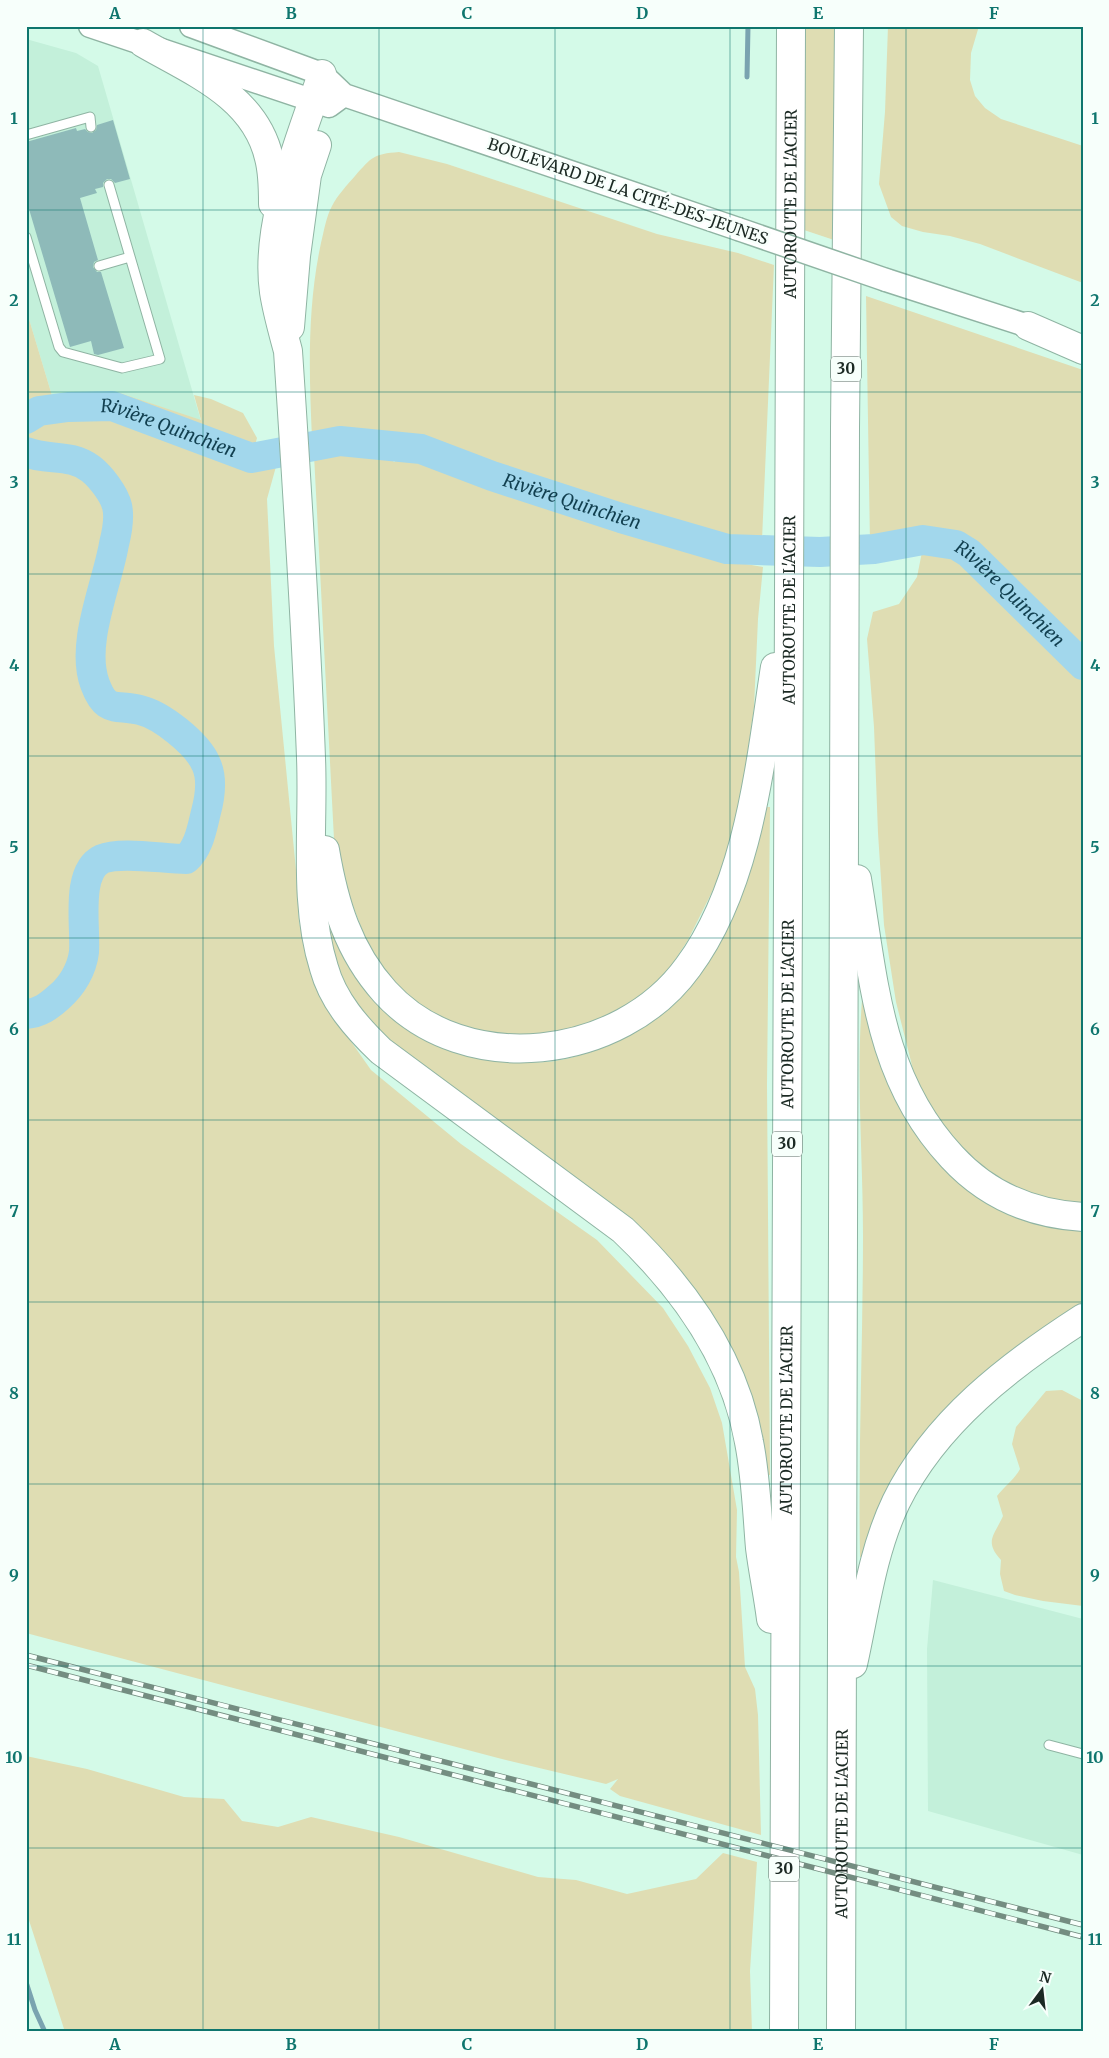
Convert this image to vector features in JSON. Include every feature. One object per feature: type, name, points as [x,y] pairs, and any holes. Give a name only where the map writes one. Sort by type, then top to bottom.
[{"type":"highway","name":"AUTOROUTE DE L'ACIER","points":[[784,2032],[791,26]]},
{"type":"highway","name":"AUTOROUTE DE L'ACIER","points":[[840,2032],[848,26]]},
{"type":"highway","points":[[142,43],[219,86],[251,118],[264,142],[272,170],[275,238],[274,291],[288,351]]},
{"type":"highway","points":[[322,74],[329,101],[307,175],[296,256],[288,351],[312,760],[313,886],[318,947],[324,970],[345,1011],[362,1033],[381,1051],[623,1230],[653,1259],[676,1286],[714,1342],[737,1394],[749,1441],[760,1550],[785,1707]]},
{"type":"highway","points":[[275,238],[283,192],[329,101]]},
{"type":"highway","points":[[1028,326],[1083,350]]},
{"type":"highway","points":[[312,760],[328,870],[340,916],[359,958],[386,993],[406,1011],[428,1026],[450,1036],[495,1046],[548,1047],[595,1036],[616,1028],[658,1001],[689,967],[720,910],[739,859],[754,800],[789,574]]},
{"type":"highway","points":[[845,804],[880,1017],[898,1074],[922,1120],[936,1140],[968,1174],[990,1190],[1032,1210],[1083,1217]]},
{"type":"highway","points":[[842,1714],[880,1548],[896,1503],[907,1482],[934,1444],[978,1397],[1006,1371],[1083,1318]]},
{"type":"main road","name":"BOULEVARD DE LA CITÉ-DES-JEUNES","points":[[90,26],[738,229],[1083,345]]},
{"type":"main road","points":[[191,26],[322,74]]},
{"type":"lane","points":[[26,135],[90,117],[92,127]]},
{"type":"lane","points":[[26,237],[59,347],[64,352],[122,368],[160,359],[109,185]]},
{"type":"lane","points":[[100,266],[130,257]]},
{"type":"lane","points":[[1049,1744],[1083,1754]]},
{"type":"shaded area","points":[[803,26],[835,26],[834,240],[801,229]]},
{"type":"shaded area","points":[[888,26],[979,26],[971,53],[970,80],[975,96],[985,108],[1001,119],[1083,146],[1083,283],[980,244],[902,226],[891,217],[879,184],[885,112]]},
{"type":"shaded area","points":[[26,39],[76,53],[98,66],[201,421],[120,393],[53,399],[26,309]]},
{"type":"shaded area","points":[[399,152],[447,164],[657,234],[738,253],[774,265],[762,540],[732,540],[709,536],[679,526],[659,544],[711,558],[763,567],[758,619],[754,707],[741,800],[719,878],[688,940],[669,969],[650,992],[621,1013],[568,1033],[494,1036],[436,1018],[411,999],[387,975],[366,940],[347,890],[334,839],[314,455],[345,447],[370,452],[395,462],[389,440],[374,438],[312,438],[310,340],[313,292],[324,229],[334,202],[370,161],[378,155]]},
{"type":"shaded area","points":[[866,296],[1083,370],[1083,1206],[1029,1198],[989,1176],[961,1150],[918,1089],[896,1002],[884,925],[874,727],[867,639],[873,612],[899,604],[917,577],[926,532],[893,537],[870,544]]},
{"type":"shaded area","points":[[26,309],[53,399],[120,393],[201,420],[194,395],[211,399],[243,413],[257,438],[249,466],[277,463],[267,499],[274,646],[296,870],[299,922],[309,959],[338,1023],[371,1070],[461,1144],[597,1240],[663,1308],[688,1346],[710,1388],[722,1423],[737,1510],[736,1557],[739,1572],[745,1667],[755,1689],[758,1715],[761,1835],[620,1796],[610,1789],[618,1779],[606,1784],[498,1758],[26,1633]]},
{"type":"shaded area","points":[[763,807],[770,807],[767,1085],[770,1475],[765,1475],[710,1312],[688,1280],[645,1234],[600,1196],[542,1152],[469,1103],[371,1027],[339,979],[325,923],[332,922],[341,942],[484,1058],[546,1062],[575,1057],[608,1046],[637,1030],[675,1000],[698,974]]},
{"type":"shaded area","points":[[862,1000],[868,1000],[907,1116],[927,1149],[951,1175],[993,1207],[1019,1218],[1083,1228],[1083,1306],[999,1363],[867,1557],[860,1557],[863,1235],[860,1029]]},
{"type":"shaded area","points":[[1062,1390],[1083,1401],[1083,1606],[1043,1601],[1004,1591],[1000,1574],[1001,1560],[992,1543],[992,1538],[1003,1516],[997,1496],[1020,1469],[1012,1444],[1016,1427],[1046,1391]]},
{"type":"shaded area","points":[[933,1580],[1083,1619],[1083,1855],[928,1811],[927,1649]]},
{"type":"shaded area","points":[[26,1756],[87,1769],[184,1797],[224,1799],[242,1821],[278,1827],[311,1817],[399,1837],[538,1877],[576,1880],[627,1894],[696,1879],[723,1853],[757,1862],[750,1971],[752,2032],[65,2032],[26,1911]]},
{"type":"building","points":[[113,120],[130,179],[115,183],[111,179],[107,179],[103,183],[103,187],[95,189],[97,193],[80,198],[98,260],[94,262],[93,267],[97,272],[101,272],[124,348],[98,355],[94,354],[91,341],[70,347],[26,199],[26,142],[76,128],[77,131],[85,129],[92,133],[96,130],[97,125]]},
{"type":"waterway","points":[[747,77],[748,26]]},
{"type":"waterway","name":"Rivière Quinchien","points":[[26,419],[39,411],[68,407],[112,406],[251,458],[340,441],[421,449],[492,476],[621,518],[727,549],[820,552],[874,549],[923,540],[956,545],[969,553],[1083,665]]},
{"type":"waterway","name":"Rivière Quinchien","points":[[26,452],[34,455],[67,459],[83,464],[99,476],[113,496],[118,511],[118,520],[111,560],[96,614],[93,633],[91,668],[95,684],[103,700],[108,704],[148,713],[178,731],[195,747],[201,756],[206,764],[210,782],[209,800],[203,825],[194,849],[186,859],[120,856],[102,859],[94,866],[88,876],[85,888],[84,952],[79,971],[64,993],[52,1003],[40,1011],[26,1014]]},
{"type":"waterway","points":[[26,1982],[35,2010],[45,2032]]},
{"type":"railway","points":[[26,1655],[1083,1925]]},
{"type":"railway","points":[[26,1665],[1083,1937]]}]
